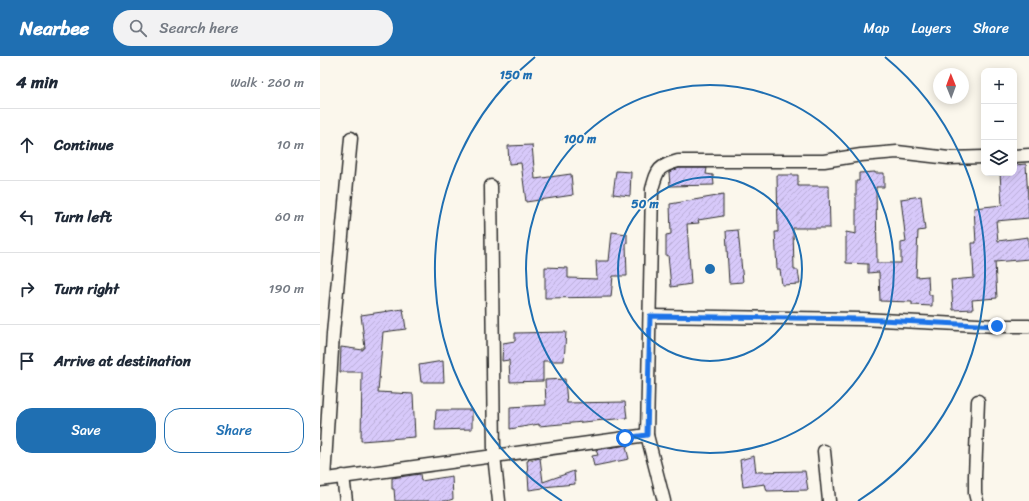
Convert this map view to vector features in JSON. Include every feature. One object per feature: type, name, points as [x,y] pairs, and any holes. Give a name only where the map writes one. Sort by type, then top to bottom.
[{"type":"street","points":[[351,138],[333,334],[322,480],[647,435]]},
{"type":"street","points":[[664,501],[647,435],[652,189],[656,173],[663,165],[678,160],[824,161],[861,155],[897,152],[949,158],[981,157]]},
{"type":"street","points":[[1017,156],[1029,155]]},
{"type":"street","points":[[491,186],[494,455],[499,501]]},
{"type":"street","points":[[650,316],[862,319],[997,326],[1029,326]]},
{"type":"street","points":[[977,501],[975,482],[978,401]]},
{"type":"street","points":[[824,451],[829,501]]},
{"type":"street","points":[[343,476],[346,501]]},
{"type":"building","points":[[532,145],[535,179],[571,174],[573,195],[526,202],[521,163],[509,164],[508,146]]},
{"type":"building","points":[[1026,164],[1029,218],[996,221],[998,241],[1028,237],[1029,259],[995,262],[997,298],[972,300],[973,309],[953,310],[951,280],[974,278],[972,243],[976,243],[974,208],[1002,205],[1000,176],[1017,176],[1017,165]]},
{"type":"building","points":[[679,168],[707,168],[706,174],[713,175],[714,185],[670,186],[669,172]]},
{"type":"building","points":[[616,171],[631,172],[630,196],[613,194]]},
{"type":"building","points":[[859,173],[884,173],[884,187],[876,187],[877,263],[901,263],[901,243],[906,242],[901,199],[921,196],[925,230],[918,231],[916,277],[928,276],[929,295],[932,295],[932,306],[912,305],[912,302],[880,301],[879,272],[868,273],[868,264],[846,263],[846,232],[856,234],[856,181],[859,181]]},
{"type":"building","points":[[777,175],[798,175],[798,186],[829,186],[830,228],[793,228],[794,270],[798,270],[800,284],[782,285],[780,269],[777,269],[775,232],[778,232]]},
{"type":"building","points":[[723,195],[723,216],[698,220],[699,223],[687,224],[691,284],[671,287],[668,255],[666,256],[666,235],[671,234],[670,204]]},
{"type":"building","points":[[738,230],[743,282],[729,283],[726,231]]},
{"type":"building","points":[[612,232],[627,234],[627,276],[613,276],[611,297],[545,298],[545,267],[568,268],[568,278],[597,279],[596,261],[609,261]]},
{"type":"building","points":[[403,309],[406,329],[383,332],[378,392],[413,394],[415,437],[361,441],[362,372],[340,372],[341,347],[363,350],[363,348],[365,348],[361,315]]},
{"type":"building","points":[[566,332],[564,361],[543,361],[543,381],[510,382],[509,360],[502,361],[503,343],[515,341],[515,333]]},
{"type":"building","points":[[443,361],[444,382],[421,382],[419,365]]},
{"type":"building","points":[[565,379],[567,403],[625,402],[627,418],[539,426],[539,424],[510,429],[510,407],[546,405],[545,380]]},
{"type":"building","points":[[436,410],[472,410],[472,429],[435,430]]},
{"type":"building","points":[[627,445],[628,447],[626,447],[629,459],[594,466],[592,456],[598,455],[596,450]]},
{"type":"building","points":[[754,456],[756,472],[805,471],[808,490],[767,491],[765,484],[743,487],[740,460]]},
{"type":"building","points":[[540,458],[543,482],[574,471],[575,484],[529,490],[527,461]]},
{"type":"building","points":[[420,474],[421,481],[452,476],[453,499],[447,501],[395,501],[394,489],[392,489],[392,478]]},
{"type":"route","points":[[625,438],[647,435],[650,316],[862,319],[997,326]]}]
